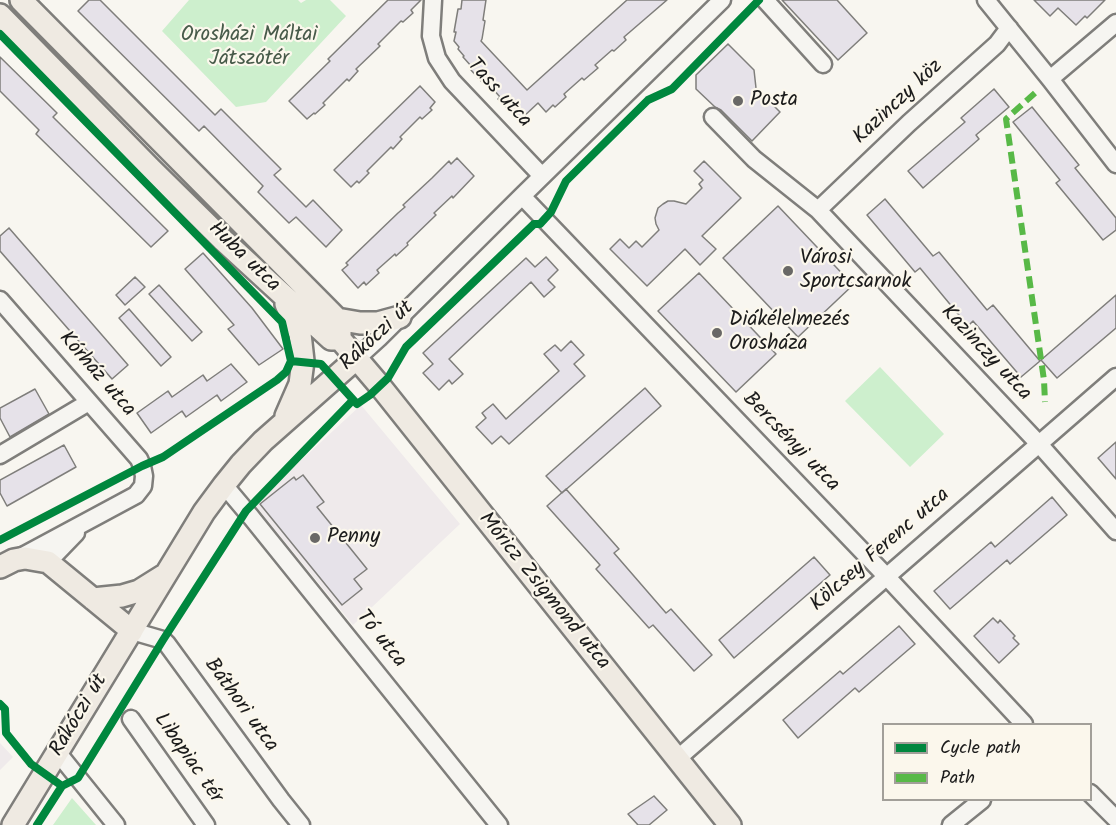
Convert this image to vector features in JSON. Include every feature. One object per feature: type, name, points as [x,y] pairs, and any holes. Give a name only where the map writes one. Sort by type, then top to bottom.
[{"type":"main road","name":"Huba utca","points":[[25,1],[339,329],[357,358]]},
{"type":"main road","name":"Huba utca","points":[[0,15],[150,168],[282,296],[331,339],[339,329]]},
{"type":"main road","points":[[282,296],[300,334],[303,361],[300,384],[283,422]]},
{"type":"main road","points":[[339,329],[360,323],[378,323],[400,317]]},
{"type":"main road","name":"Rákóczi út","points":[[13,825],[204,512],[241,464],[283,422],[357,358]]},
{"type":"main road","name":"Móricz Zsigmond utca","points":[[357,358],[730,825]]},
{"type":"main road","points":[[7,564],[26,558],[48,562],[132,631]]},
{"type":"main road","points":[[93,598],[122,596],[139,591],[166,574]]},
{"type":"street","name":"Tass utca","points":[[433,0],[431,36],[438,58],[452,81],[542,176]]},
{"type":"street","name":"Rákóczi út","points":[[357,358],[722,0]]},
{"type":"street","points":[[765,0],[823,64]]},
{"type":"street","points":[[986,0],[1116,164]]},
{"type":"street","points":[[1050,79],[1116,23]]},
{"type":"street","name":"Kazinczy köz","points":[[818,210],[909,123],[997,44],[1008,28]]},
{"type":"street","name":"Kazinczy utca","points":[[713,117],[754,159],[818,210],[1039,444],[1116,531]]},
{"type":"street","name":"Bercsényi utca","points":[[522,196],[886,576],[1023,723]]},
{"type":"street","name":"Kórház utca","points":[[0,300],[139,459],[142,466],[143,486],[136,495],[85,523]]},
{"type":"street","name":"Kölcsey Ferenc utca","points":[[677,759],[1116,377]]},
{"type":"street","points":[[0,455],[90,402]]},
{"type":"street","name":"Tó utca","points":[[224,485],[499,825]]},
{"type":"street","points":[[48,562],[85,523]]},
{"type":"street","points":[[7,564],[85,523]]},
{"type":"street","name":"Báthori utca","points":[[132,631],[163,640],[301,825]]},
{"type":"street","name":"Libapiac tér","points":[[131,719],[206,825]]},
{"type":"street","points":[[58,753],[116,825]]},
{"type":"street","points":[[1092,795],[1116,819]]},
{"type":"street","points":[[951,825],[981,801]]},
{"type":"shaded area","points":[[361,405],[460,524],[353,625],[254,504]]},
{"type":"shaded area","points":[[0,743],[13,757],[0,770]]},
{"type":"green space","name":"Orosházi Máltai Játszótér","points":[[189,0],[298,0],[301,3],[306,0],[330,0],[346,16],[266,102],[236,107],[162,31]]},
{"type":"green space","points":[[880,367],[944,434],[910,467],[845,401]]},
{"type":"green space","points":[[72,798],[96,825],[53,825]]},
{"type":"building","points":[[89,0],[100,0],[215,115],[221,109],[281,169],[274,175],[306,207],[313,200],[342,230],[326,247],[296,217],[289,223],[258,192],[263,186],[204,126],[199,131],[78,11]]},
{"type":"building","points":[[388,0],[421,0],[411,10],[413,13],[403,22],[401,21],[378,44],[380,46],[356,69],[358,71],[349,81],[347,79],[323,103],[325,105],[307,119],[289,101]]},
{"type":"building","points":[[462,0],[486,0],[481,41],[527,90],[627,0],[667,0],[624,37],[626,40],[614,51],[612,50],[595,65],[598,68],[564,94],[566,97],[555,107],[553,105],[546,112],[538,103],[521,119],[498,99],[500,97],[485,80],[482,82],[470,69],[472,67],[454,41],[458,9],[461,9]]},
{"type":"building","points":[[782,0],[837,0],[867,33],[838,60]]},
{"type":"building","points":[[1034,0],[1105,0],[1087,18],[1085,16],[1076,25],[1058,8],[1050,16]]},
{"type":"building","name":"Posta","points":[[728,44],[754,70],[756,88],[780,112],[752,141],[696,89],[696,75]]},
{"type":"building","points":[[0,57],[57,113],[53,117],[168,231],[151,247],[36,134],[39,130],[0,91]]},
{"type":"building","points":[[420,86],[435,102],[430,108],[432,110],[422,119],[420,117],[400,137],[402,139],[393,149],[391,147],[367,171],[369,173],[359,183],[357,181],[351,187],[334,170]]},
{"type":"building","points":[[994,89],[1009,107],[976,135],[979,139],[923,188],[908,171],[965,122],[961,118]]},
{"type":"building","points":[[1032,107],[1079,165],[1075,168],[1116,218],[1116,230],[1103,240],[1056,183],[1060,180],[1013,122]]},
{"type":"building","points":[[457,158],[474,176],[453,198],[452,196],[434,213],[436,215],[407,243],[408,245],[377,270],[379,273],[366,285],[364,282],[358,288],[342,270],[348,265],[346,263],[449,161],[451,164]]},
{"type":"building","points":[[704,161],[741,198],[702,236],[716,249],[700,265],[685,249],[647,286],[610,249],[620,239],[629,248],[636,241],[642,247],[659,230],[655,218],[658,208],[668,201],[686,204],[702,188],[699,184],[703,180],[694,171]]},
{"type":"building","points":[[885,199],[933,256],[939,252],[987,310],[993,305],[1040,361],[1021,377],[973,321],[968,326],[920,268],[915,272],[867,215]]},
{"type":"building","name":"Városi Sportcsarnok","points":[[778,206],[853,285],[798,337],[723,258]]},
{"type":"building","points":[[9,228],[128,365],[112,379],[0,251],[0,236]]},
{"type":"building","points":[[203,253],[252,308],[283,349],[259,365],[228,329],[234,325],[185,269]]},
{"type":"building","points":[[546,257],[558,270],[548,280],[555,287],[544,297],[531,282],[449,359],[463,374],[452,384],[449,380],[439,390],[423,373],[433,364],[423,353],[526,258],[535,267]]},
{"type":"building","name":"Diákélelmezés Orosháza","points":[[699,273],[776,354],[736,392],[658,311]]},
{"type":"building","points":[[135,277],[145,287],[125,305],[116,295]]},
{"type":"building","points":[[159,285],[202,332],[192,341],[149,294]]},
{"type":"building","points":[[1116,295],[1116,328],[1057,378],[1041,360]]},
{"type":"building","points":[[129,309],[171,357],[161,366],[119,318]]},
{"type":"building","points":[[571,341],[584,355],[574,364],[585,376],[509,444],[501,436],[492,444],[476,427],[486,418],[482,413],[493,404],[506,419],[559,371],[544,354],[555,345],[561,351]]},
{"type":"building","points":[[231,364],[247,382],[221,401],[217,395],[186,417],[182,411],[151,433],[137,413],[168,391],[172,397],[203,375],[207,381]]},
{"type":"building","points":[[645,388],[661,406],[562,493],[546,476]]},
{"type":"building","points":[[35,389],[49,414],[10,437],[0,418],[0,408]]},
{"type":"building","points":[[1116,442],[1116,479],[1098,458]]},
{"type":"building","points":[[64,445],[76,467],[7,506],[0,493],[0,480]]},
{"type":"building","name":"Penny","points":[[303,475],[324,502],[317,507],[367,569],[354,579],[362,589],[342,605],[260,504],[294,477],[296,480]]},
{"type":"building","points":[[566,489],[619,549],[614,553],[666,613],[671,609],[712,655],[694,671],[653,625],[649,628],[596,569],[600,565],[547,506]]},
{"type":"building","points":[[1052,497],[1067,515],[1010,564],[1007,560],[950,609],[934,591],[991,542],[995,547]]},
{"type":"building","points":[[814,557],[830,575],[734,658],[719,640]]},
{"type":"building","points":[[993,618],[998,623],[1000,620],[1015,636],[1013,638],[1019,644],[999,663],[974,636]]},
{"type":"building","points":[[899,626],[915,644],[859,692],[855,688],[798,738],[783,720],[840,671],[843,674]]},
{"type":"building","points":[[654,796],[667,810],[649,825],[638,825],[628,814]]},
{"type":"marked path","points":[[1035,93],[1006,119],[1044,380],[1045,402]]},
{"type":"cycle path","points":[[291,361],[321,364],[357,404],[370,395],[388,378],[406,347],[534,224],[540,224],[551,212],[566,181],[648,100],[672,89],[759,0]]},
{"type":"cycle path","points":[[0,34],[282,322],[291,361],[286,372],[277,380],[163,457],[0,540]]},
{"type":"cycle path","points":[[37,825],[62,786],[78,778],[246,511],[353,400]]},
{"type":"cycle path","points":[[0,704],[5,709],[6,733],[31,764],[62,786]]},
{"type":"place","name":"Posta","points":[[738,101]]},
{"type":"place","name":"Városi Sportcsarnok","points":[[788,271]]},
{"type":"place","name":"Diákélelmezés Orosháza","points":[[717,333]]},
{"type":"place","name":"Penny","points":[[315,538]]}]
